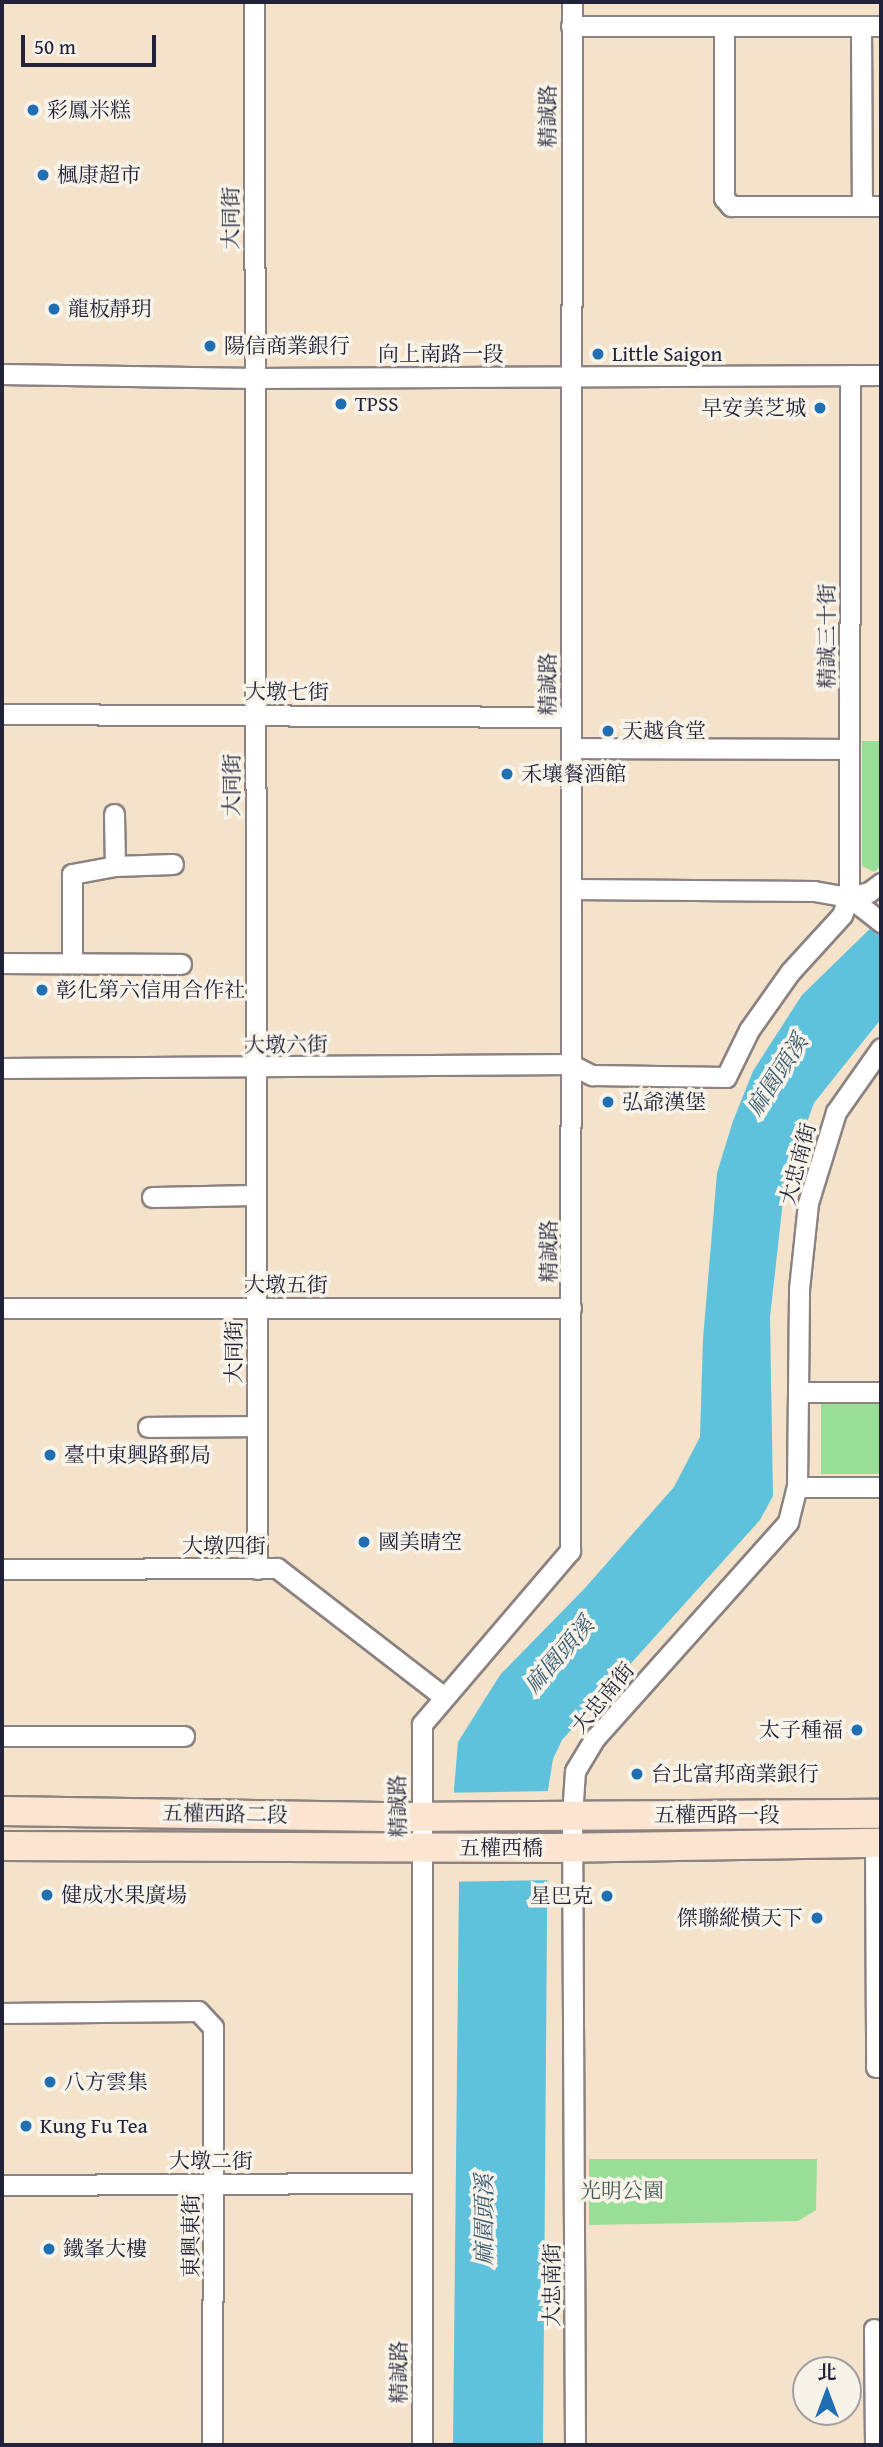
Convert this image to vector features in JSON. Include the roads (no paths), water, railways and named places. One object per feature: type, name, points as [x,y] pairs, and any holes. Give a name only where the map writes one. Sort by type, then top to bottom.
[{"type":"main road","name":"五權西路二段","points":[[2,1811],[434,1816]]},
{"type":"main road","name":"五權西路一段","points":[[562,1816],[881,1814]]},
{"type":"main road","name":"五權西橋","points":[[434,1816],[562,1816]]},
{"type":"main road","name":"五權西路一段","points":[[563,1847],[878,1843]]},
{"type":"main road","name":"五權西路二段","points":[[2,1846],[435,1848]]},
{"type":"main road","name":"五權西橋","points":[[435,1848],[563,1847]]},
{"type":"street","name":"大同街","points":[[254,2],[257,1569]]},
{"type":"street","name":"精誠路","points":[[422,2445],[421,2183],[435,1848],[434,1816],[422,1724],[570,1550],[569,376],[572,2]]},
{"type":"street","points":[[571,26],[881,26]]},
{"type":"street","points":[[724,26],[724,198],[731,206],[872,206],[861,26]]},
{"type":"street","name":"向上南路一段","points":[[2,374],[255,377],[881,375]]},
{"type":"street","name":"精誠三十街","points":[[849,897],[850,374]]},
{"type":"street","name":"大墩七街","points":[[2,714],[571,716]]},
{"type":"street","points":[[571,748],[849,749]]},
{"type":"street","points":[[114,814],[115,866]]},
{"type":"street","points":[[72,963],[72,874],[115,866],[173,864]]},
{"type":"street","points":[[571,889],[814,891],[849,897],[869,892],[881,883]]},
{"type":"street","points":[[849,897],[875,916]]},
{"type":"street","name":"大墩六街","points":[[2,1068],[570,1065],[592,1075],[726,1077],[749,1030],[789,971],[842,915],[849,897]]},
{"type":"street","points":[[2,963],[180,964]]},
{"type":"street","name":"大忠南街","points":[[575,2445],[562,1816],[575,1771],[595,1738],[788,1522],[797,1487],[799,1289],[808,1203],[836,1112],[881,1048]]},
{"type":"street","points":[[152,1197],[256,1195]]},
{"type":"street","name":"大墩五街","points":[[2,1308],[571,1308]]},
{"type":"street","points":[[799,1392],[881,1392]]},
{"type":"street","points":[[148,1427],[257,1426]]},
{"type":"street","points":[[797,1487],[881,1487]]},
{"type":"street","name":"大墩四街","points":[[2,1569],[276,1569],[444,1697]]},
{"type":"street","points":[[2,1737],[184,1736]]},
{"type":"street","points":[[878,1843],[876,2067],[881,2067]]},
{"type":"street","name":"東興東街","points":[[2,2013],[198,2011],[213,2027],[212,2445]]},
{"type":"street","name":"大墩二街","points":[[2,2185],[421,2183]]},
{"type":"street","points":[[874,2329],[874,2445]]},
{"type":"water","name":"麻園頭溪","points":[[881,918],[881,1019],[814,1103],[785,1183],[770,1317],[773,1496],[760,1520],[562,1740],[553,1759],[548,1790],[543,2445],[453,2445],[459,1881],[454,1789],[458,1742],[500,1675],[585,1588],[674,1487],[700,1437],[703,1339],[717,1173],[733,1121],[753,1071],[802,995]]},
{"type":"place","name":"彩鳳米糕","points":[[33,110]]},
{"type":"place","name":"楓康超市","points":[[43,175]]},
{"type":"place","name":"龍板靜玥","points":[[54,309]]},
{"type":"place","name":"陽信商業銀行","points":[[210,346]]},
{"type":"place","name":"Little Saigon","points":[[598,354]]},
{"type":"place","name":"TPSS","points":[[341,404]]},
{"type":"place","name":"早安美芝城","points":[[820,408]]},
{"type":"place","name":"天越食堂","points":[[608,731]]},
{"type":"place","name":"禾壤餐酒館","points":[[507,774]]},
{"type":"place","name":"彰化第六信用合作社","points":[[42,990]]},
{"type":"place","name":"弘爺漢堡","points":[[608,1102]]},
{"type":"place","name":"臺中東興路郵局","points":[[50,1455]]},
{"type":"place","name":"國美晴空","points":[[364,1542]]},
{"type":"place","name":"太子種福","points":[[857,1730]]},
{"type":"place","name":"台北富邦商業銀行","points":[[637,1774]]},
{"type":"place","name":"健成水果廣場","points":[[47,1895]]},
{"type":"place","name":"星巴克","points":[[607,1896]]},
{"type":"place","name":"傑聯縱橫天下","points":[[817,1918]]},
{"type":"place","name":"八方雲集","points":[[50,2082]]},
{"type":"place","name":"Kung Fu Tea","points":[[26,2126]]},
{"type":"place","name":"鐵峯大樓","points":[[49,2249]]},
{"type":"park label","name":"光明公園","points":[[622,2191]]}]
